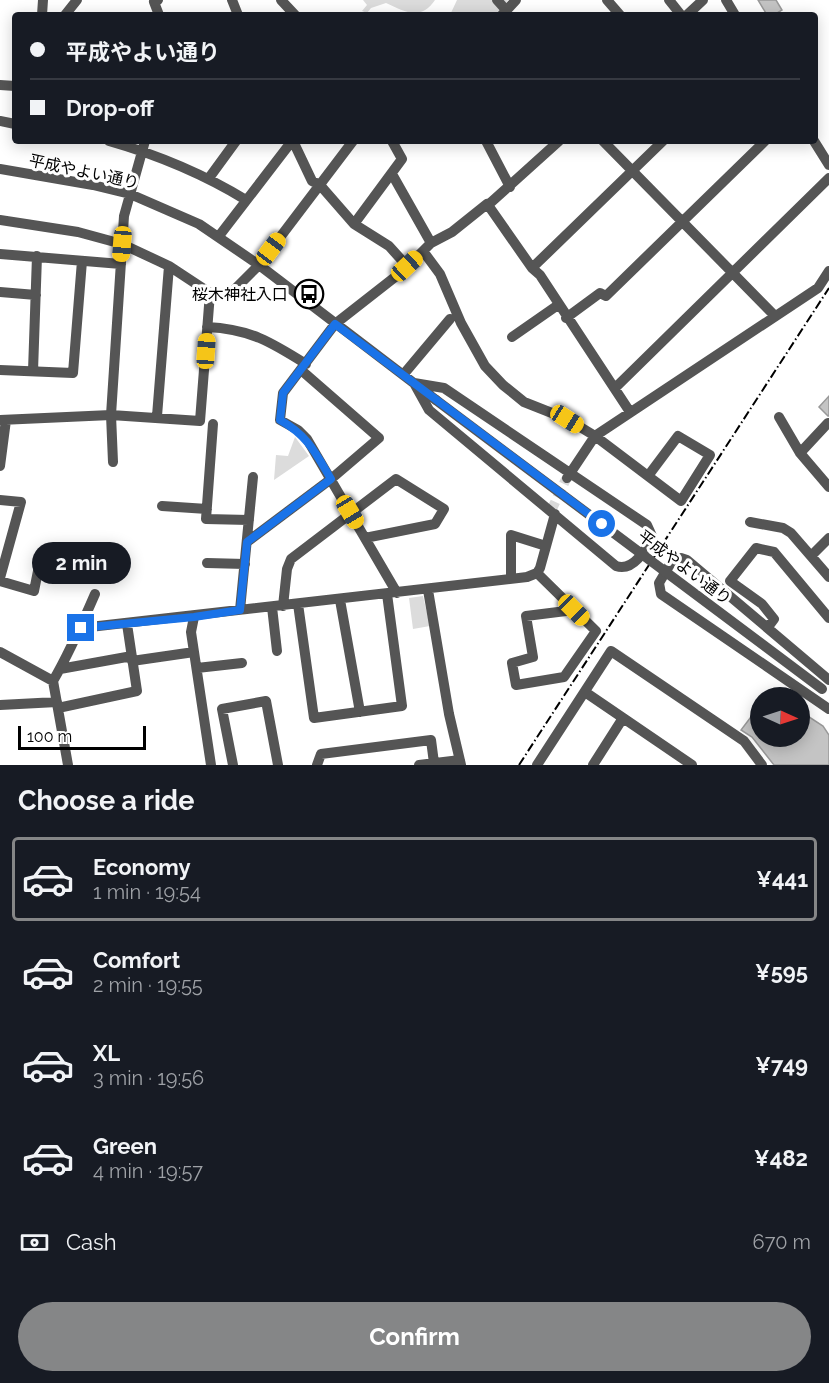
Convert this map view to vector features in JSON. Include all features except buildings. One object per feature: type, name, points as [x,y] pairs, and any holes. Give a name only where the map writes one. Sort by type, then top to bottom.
[{"type":"street","points":[[158,0],[154,2],[158,12]]},
{"type":"street","points":[[281,0],[292,12]]},
{"type":"street","points":[[505,12],[516,0]]},
{"type":"street","points":[[607,0],[618,12]]},
{"type":"street","points":[[669,0],[679,12]]},
{"type":"street","points":[[690,12],[703,0]]},
{"type":"street","points":[[209,178],[234,144]]},
{"type":"street","points":[[219,236],[290,144]]},
{"type":"street","points":[[294,144],[312,181],[320,185],[354,224],[389,246],[407,266]]},
{"type":"street","points":[[0,220],[78,232],[122,244],[169,266],[210,293],[230,294],[259,266],[351,144]]},
{"type":"street","points":[[354,224],[402,159],[394,144]]},
{"type":"street","points":[[488,144],[510,187]]},
{"type":"street","points":[[298,604],[314,718],[402,706],[392,594],[365,538],[307,439],[298,430],[280,420],[283,393],[335,324],[428,247],[452,232],[487,204],[489,206],[556,144]]},
{"type":"street","points":[[606,144],[776,316]]},
{"type":"street","points":[[532,268],[660,144]]},
{"type":"street","points":[[566,318],[600,293],[606,296],[762,144]]},
{"type":"street","points":[[816,144],[829,165]]},
{"type":"street","points":[[113,462],[111,415],[124,216],[144,146],[209,178],[246,200]]},
{"type":"street","name":"平成やよい通り","points":[[0,168],[130,194],[219,236],[436,400],[827,688]]},
{"type":"street","points":[[392,174],[428,247],[461,323],[485,366],[524,402],[567,419],[595,436],[681,501],[710,455],[678,436],[648,476]]},
{"type":"street","points":[[615,388],[829,178]]},
{"type":"street","points":[[489,206],[532,268],[540,275],[566,318],[630,412]]},
{"type":"street","points":[[0,254],[121,264]]},
{"type":"street","points":[[33,371],[38,256]]},
{"type":"street","points":[[0,370],[73,373],[82,261]]},
{"type":"street","points":[[157,416],[169,266]]},
{"type":"street","points":[[568,476],[595,436],[818,288],[829,271]]},
{"type":"street","points":[[0,292],[36,295]]},
{"type":"street","points":[[0,466],[3,420],[111,415],[157,416],[200,421],[210,293]]},
{"type":"street","points":[[512,337],[558,304]]},
{"type":"street","points":[[403,375],[450,319]]},
{"type":"street","points":[[207,327],[246,331],[268,340],[304,367],[379,438],[331,479],[247,542]]},
{"type":"street","points":[[414,383],[444,388],[568,476],[647,525],[652,536],[633,564],[622,568],[429,410],[414,383]]},
{"type":"street","points":[[779,417],[801,453],[828,484]]},
{"type":"street","points":[[801,453],[828,423]]},
{"type":"street","points":[[213,424],[206,519],[249,520]]},
{"type":"street","points":[[240,610],[253,477]]},
{"type":"street","points":[[277,651],[278,606],[291,559],[396,479],[444,509],[435,524],[365,538]]},
{"type":"street","points":[[0,500],[21,502],[0,579],[34,591],[40,561]]},
{"type":"street","points":[[162,506],[207,509]]},
{"type":"street","points":[[537,573],[555,514]]},
{"type":"street","points":[[750,522],[783,528],[791,533],[829,577]]},
{"type":"street","points":[[511,579],[511,535],[546,546]]},
{"type":"street","points":[[811,556],[829,538]]},
{"type":"street","points":[[768,627],[774,619],[762,604],[730,581],[756,548],[774,552],[829,618]]},
{"type":"street","points":[[827,688],[768,627],[681,558],[672,561],[659,583],[658,588],[664,597],[829,709]]},
{"type":"street","points":[[207,563],[245,564]]},
{"type":"street","points":[[81,628],[428,590],[511,579],[537,573]]},
{"type":"street","points":[[537,573],[596,631],[564,676],[516,685],[512,663],[533,657],[526,616],[574,610]]},
{"type":"street","points":[[419,765],[460,763],[448,714],[428,590]]},
{"type":"street","points":[[68,765],[53,681],[81,628],[81,623],[95,594]]},
{"type":"street","points":[[340,600],[360,712]]},
{"type":"street","points":[[194,617],[191,632],[211,765]]},
{"type":"street","points":[[0,705],[58,705],[137,691],[127,624]]},
{"type":"street","points":[[537,765],[611,651],[736,736],[762,765]]},
{"type":"street","points":[[0,652],[53,681]]},
{"type":"street","points":[[60,669],[132,658],[194,652]]},
{"type":"street","points":[[197,668],[242,663]]},
{"type":"street","points":[[585,692],[691,765]]},
{"type":"street","points":[[233,765],[222,709],[266,701],[278,765]]},
{"type":"street","points":[[593,765],[623,718]]},
{"type":"street","points":[[317,765],[321,754],[431,740],[434,763]]},
{"type":"shaded area","points":[[363,0],[435,0],[430,7],[421,12],[406,12],[386,3],[371,8],[368,12],[362,11],[367,5]]},
{"type":"shaded area","points":[[457,0],[508,0],[500,12],[451,12]]},
{"type":"shaded area","points":[[295,437],[309,456],[274,480],[276,455],[288,456]]},
{"type":"shaded area","points":[[423,596],[430,626],[413,629],[409,598]]},
{"type":"tunnel","points":[[551,511],[566,479]]},
{"type":"railway","points":[[519,765],[829,288]]},
{"type":"place","name":"桜木神社入口","points":[[309,294]]},
{"type":"route","points":[[81,628],[240,610],[247,542],[331,479],[307,439],[298,430],[280,420],[283,393],[335,324],[602,524]]}]
